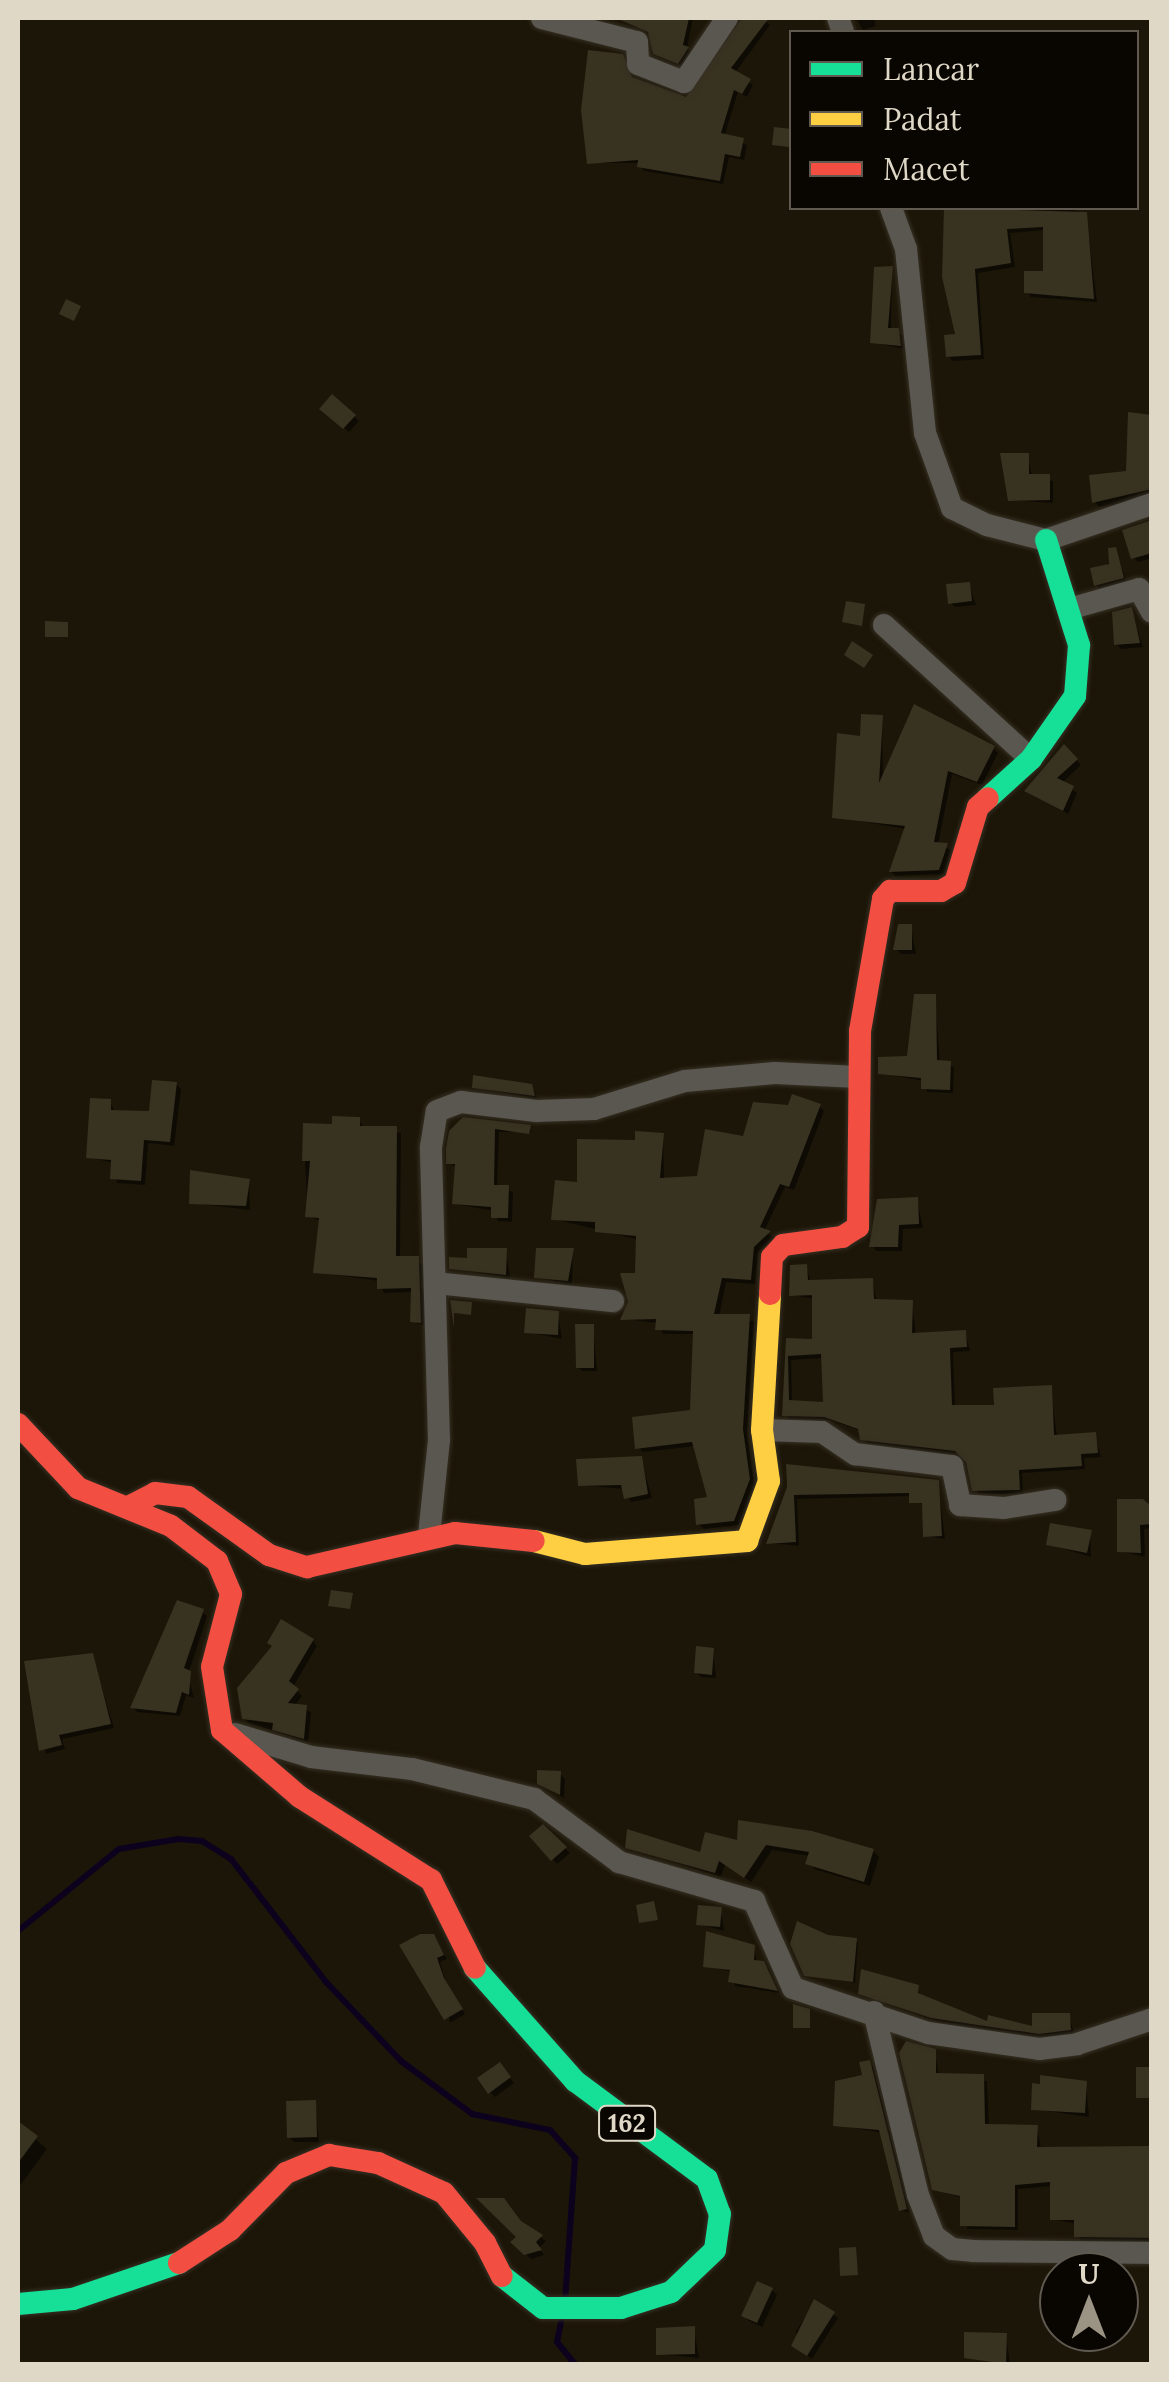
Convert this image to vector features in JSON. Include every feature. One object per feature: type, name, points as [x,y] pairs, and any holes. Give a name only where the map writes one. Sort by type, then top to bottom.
[{"type":"main road","points":[[130,1506],[155,1493],[188,1497],[269,1555],[307,1567],[429,1534],[508,1534],[585,1554],[747,1541],[769,1481],[762,1430],[774,1254],[782,1244],[848,1236],[858,1227],[858,1076],[883,899],[890,891],[949,888],[960,874],[978,807],[1032,759],[1075,696],[1080,656],[1046,540]]},
{"type":"main road","points":[[18,1424],[78,1488],[130,1506],[199,1546],[227,1577],[230,1614],[212,1667],[222,1730]]},
{"type":"main road","name":"162","points":[[18,2304],[73,2298],[181,2262],[242,2220],[286,2173],[329,2155],[378,2162],[444,2192],[485,2243],[505,2282],[544,2308],[607,2310],[660,2296],[688,2281],[715,2250],[720,2214],[707,2179],[598,2102],[510,2014],[462,1953],[431,1880],[300,1797],[222,1730]]},
{"type":"street","points":[[542,18],[638,42],[638,64],[684,82],[728,18]]},
{"type":"street","points":[[892,210],[906,249],[918,394],[943,493],[965,517],[1046,540],[1152,504]]},
{"type":"street","points":[[1069,609],[1140,589],[1152,612]]},
{"type":"street","points":[[884,625],[1032,759]]},
{"type":"street","points":[[429,1534],[440,1440],[431,1147],[432,1120],[441,1107],[460,1102],[536,1111],[594,1108],[685,1081],[775,1073],[858,1076]]},
{"type":"street","points":[[435,1283],[613,1301]]},
{"type":"street","points":[[762,1430],[822,1432],[855,1454],[952,1466],[960,1505],[1004,1508],[1055,1500]]},
{"type":"street","points":[[222,1730],[311,1757],[412,1769],[534,1800],[620,1862],[754,1902],[793,1988],[960,2041],[1039,2049],[1077,2044],[1152,2019]]},
{"type":"street","points":[[874,2012],[934,2236],[952,2248],[974,2251],[1152,2253]]},
{"type":"building","points":[[616,18],[689,18],[683,45],[689,47],[678,64],[653,54],[648,32]]},
{"type":"building","points":[[742,18],[769,18],[731,68],[751,79],[742,94],[734,90],[721,133],[744,138],[740,157],[725,154],[720,181],[637,167],[638,160],[587,164],[581,110],[588,50],[623,54],[632,77],[686,97]]},
{"type":"building","points":[[774,127],[789,129],[789,147],[772,145]]},
{"type":"building","points":[[944,210],[1087,212],[1094,299],[1024,293],[1024,271],[1043,271],[1043,227],[1007,229],[1011,263],[975,269],[981,355],[946,357],[944,335],[955,334],[942,277]]},
{"type":"building","points":[[893,266],[888,328],[899,328],[901,346],[870,343],[874,267]]},
{"type":"building","points":[[66,299],[81,306],[74,321],[59,314]]},
{"type":"building","points":[[332,394],[356,415],[343,429],[319,409]]},
{"type":"building","points":[[1128,412],[1152,415],[1152,489],[1092,503],[1089,475],[1126,471]]},
{"type":"building","points":[[1000,453],[1029,453],[1029,474],[1050,474],[1050,500],[1008,501]]},
{"type":"building","points":[[1152,520],[1152,553],[1131,559],[1122,530]]},
{"type":"building","points":[[1116,547],[1124,578],[1094,586],[1090,568],[1109,564],[1108,548]]},
{"type":"building","points":[[970,582],[972,601],[948,604],[946,584]]},
{"type":"building","points":[[846,601],[865,604],[862,626],[842,622]]},
{"type":"building","points":[[1132,607],[1140,643],[1114,645],[1112,612]]},
{"type":"building","points":[[45,621],[68,622],[68,637],[45,637]]},
{"type":"building","points":[[852,641],[873,655],[864,668],[844,655]]},
{"type":"building","points":[[914,704],[995,746],[977,782],[948,771],[934,842],[948,843],[939,870],[889,872],[905,826],[832,818],[837,733],[860,736],[861,714],[883,715],[879,783]]},
{"type":"building","points":[[1064,744],[1078,759],[1057,778],[1074,786],[1063,811],[1024,791]]},
{"type":"building","points":[[898,924],[912,924],[912,950],[893,950]]},
{"type":"building","points":[[914,994],[936,994],[937,1060],[951,1061],[950,1090],[921,1089],[921,1078],[878,1074],[878,1057],[907,1056]]},
{"type":"building","points":[[473,1075],[532,1084],[535,1096],[472,1088]]},
{"type":"building","points":[[152,1080],[177,1082],[170,1142],[144,1140],[141,1181],[110,1179],[111,1160],[86,1158],[90,1098],[111,1099],[111,1110],[149,1111]]},
{"type":"building","points":[[792,1094],[821,1104],[789,1187],[780,1184],[760,1227],[771,1231],[754,1247],[751,1280],[722,1278],[714,1314],[750,1314],[743,1429],[750,1479],[734,1521],[696,1525],[694,1499],[707,1497],[692,1442],[635,1449],[632,1417],[690,1410],[693,1331],[655,1330],[656,1319],[620,1320],[628,1302],[620,1273],[635,1273],[636,1236],[595,1232],[595,1222],[551,1220],[555,1180],[577,1182],[577,1139],[635,1140],[635,1131],[664,1133],[660,1178],[697,1176],[705,1129],[743,1136],[753,1102],[788,1105]]},
{"type":"building","points":[[332,1116],[360,1117],[360,1126],[397,1126],[396,1256],[419,1256],[421,1323],[410,1322],[411,1288],[377,1289],[377,1278],[313,1273],[319,1218],[305,1217],[310,1161],[302,1161],[303,1123],[332,1124]]},
{"type":"building","points":[[463,1117],[531,1125],[529,1134],[495,1129],[494,1185],[509,1185],[508,1218],[491,1218],[491,1207],[452,1204],[455,1164],[446,1164],[446,1148],[449,1131]]},
{"type":"building","points":[[190,1170],[250,1179],[246,1206],[189,1204]]},
{"type":"building","points":[[918,1197],[919,1224],[899,1225],[898,1247],[869,1247],[877,1199]]},
{"type":"building","points":[[467,1248],[507,1248],[506,1275],[449,1269],[449,1257],[467,1258]]},
{"type":"building","points":[[536,1248],[574,1248],[568,1281],[534,1278]]},
{"type":"building","points":[[807,1264],[808,1280],[873,1278],[874,1299],[913,1300],[912,1333],[966,1330],[967,1347],[950,1348],[952,1405],[994,1405],[993,1388],[1052,1385],[1054,1435],[1096,1432],[1098,1453],[1081,1454],[1082,1466],[1019,1470],[1020,1490],[972,1491],[966,1462],[955,1451],[860,1440],[858,1429],[824,1417],[782,1416],[786,1338],[812,1339],[812,1295],[789,1296],[790,1265]],"holes":[[[821,1354],[823,1402],[789,1400],[788,1356]]]},
{"type":"building","points":[[450,1300],[472,1302],[471,1315],[454,1313],[454,1328]]},
{"type":"building","points":[[526,1308],[559,1311],[558,1335],[524,1333]]},
{"type":"building","points":[[575,1324],[594,1324],[594,1368],[576,1368]]},
{"type":"building","points":[[642,1456],[648,1494],[624,1499],[621,1485],[578,1486],[576,1459]]},
{"type":"building","points":[[786,1464],[939,1480],[942,1536],[923,1537],[922,1503],[909,1503],[909,1493],[794,1495],[796,1542],[766,1544],[787,1487]]},
{"type":"building","points":[[1117,1499],[1143,1499],[1152,1507],[1152,1524],[1140,1525],[1141,1553],[1117,1552]]},
{"type":"building","points":[[1050,1523],[1092,1530],[1087,1553],[1046,1545]]},
{"type":"building","points":[[331,1590],[353,1593],[350,1609],[328,1606]]},
{"type":"building","points":[[177,1600],[204,1609],[184,1668],[191,1671],[189,1695],[182,1692],[176,1713],[130,1708]]},
{"type":"building","points":[[281,1619],[314,1639],[289,1681],[299,1689],[288,1703],[307,1705],[304,1739],[272,1730],[273,1723],[242,1719],[237,1688],[272,1646],[267,1643]]},
{"type":"building","points":[[696,1646],[714,1648],[712,1675],[694,1673]]},
{"type":"building","points":[[93,1653],[111,1724],[59,1735],[62,1745],[39,1751],[24,1661]]},
{"type":"building","points":[[537,1770],[561,1771],[560,1795],[537,1784]]},
{"type":"building","points":[[738,1820],[812,1831],[874,1849],[864,1882],[805,1864],[809,1852],[766,1845],[744,1878],[719,1861],[715,1873],[625,1848],[627,1829],[700,1852],[705,1832],[737,1840]]},
{"type":"building","points":[[543,1824],[567,1847],[551,1861],[529,1836]]},
{"type":"building","points":[[654,1901],[658,1920],[639,1923],[636,1905]]},
{"type":"building","points":[[698,1905],[722,1907],[720,1927],[696,1925]]},
{"type":"building","points":[[797,1921],[828,1935],[857,1938],[853,1982],[804,1976],[790,1944]]},
{"type":"building","points":[[706,1931],[755,1945],[754,1960],[764,1961],[778,1991],[728,1982],[730,1970],[703,1967]]},
{"type":"building","points":[[420,1934],[434,1934],[444,1955],[437,1958],[444,1978],[463,2009],[444,2020],[399,1945]]},
{"type":"building","points":[[861,1969],[919,1985],[918,1993],[987,2021],[988,2015],[1032,2026],[1032,2013],[1070,2013],[1071,2030],[1039,2034],[931,2018],[858,1994]]},
{"type":"building","points":[[793,2004],[810,2009],[810,2028],[793,2028]]},
{"type":"building","points":[[906,2041],[936,2049],[936,2073],[984,2074],[985,2124],[1038,2125],[1037,2147],[1152,2146],[1152,2238],[1074,2237],[1074,2220],[1050,2220],[1050,2182],[1015,2185],[1015,2227],[960,2226],[960,2196],[932,2190],[899,2053]]},
{"type":"building","points":[[870,2060],[907,2209],[899,2211],[879,2130],[833,2126],[835,2081],[862,2075],[859,2062]]},
{"type":"building","points":[[500,2062],[511,2077],[488,2094],[477,2078]]},
{"type":"building","points":[[1136,2067],[1152,2067],[1152,2098],[1136,2098]]},
{"type":"building","points":[[1040,2075],[1087,2081],[1085,2113],[1031,2110],[1032,2083],[1040,2084]]},
{"type":"building","points":[[316,2100],[317,2137],[287,2138],[286,2101]]},
{"type":"building","points":[[18,2121],[38,2136],[18,2163]]},
{"type":"building","points":[[476,2198],[504,2198],[521,2221],[543,2235],[536,2242],[542,2250],[524,2255],[510,2242],[516,2237]]},
{"type":"building","points":[[856,2247],[858,2275],[840,2276],[839,2248]]},
{"type":"building","points":[[757,2281],[773,2288],[757,2323],[741,2316]]},
{"type":"building","points":[[814,2299],[835,2312],[807,2356],[791,2346]]},
{"type":"building","points":[[695,2326],[695,2354],[656,2355],[656,2328]]},
{"type":"building","points":[[964,2332],[1007,2333],[1006,2364],[964,2358]]},
{"type":"waterway","points":[[18,1931],[119,1849],[178,1839],[202,1841],[231,1859],[327,1983],[401,2061],[472,2114],[550,2130],[575,2158],[565,2300]]},
{"type":"waterway","points":[[561,2322],[557,2342],[575,2364]]},
{"type":"traffic: fast","points":[[988,798],[1031,759],[1075,696],[1079,645],[1046,540]]},
{"type":"traffic: fast","points":[[475,1968],[575,2081],[707,2179],[720,2214],[715,2250],[671,2292],[621,2308],[543,2308],[502,2276]]},
{"type":"traffic: fast","points":[[18,2304],[73,2299],[179,2263]]},
{"type":"traffic: slow","points":[[534,1541],[585,1554],[747,1541],[769,1481],[762,1430],[770,1294]]},
{"type":"traffic: jam","points":[[770,1294],[772,1257],[783,1245],[842,1237],[858,1227],[860,1031],[883,899],[890,891],[941,891],[955,883],[978,807],[988,798]]},
{"type":"traffic: jam","points":[[18,1424],[78,1488],[171,1526],[217,1561],[231,1594],[212,1667],[222,1730],[300,1797],[431,1880],[475,1968]]},
{"type":"traffic: jam","points":[[130,1506],[155,1493],[188,1497],[269,1555],[307,1567],[455,1533],[534,1541]]},
{"type":"traffic: jam","points":[[179,2263],[230,2230],[286,2173],[329,2155],[378,2163],[444,2193],[485,2243],[502,2276]]}]
